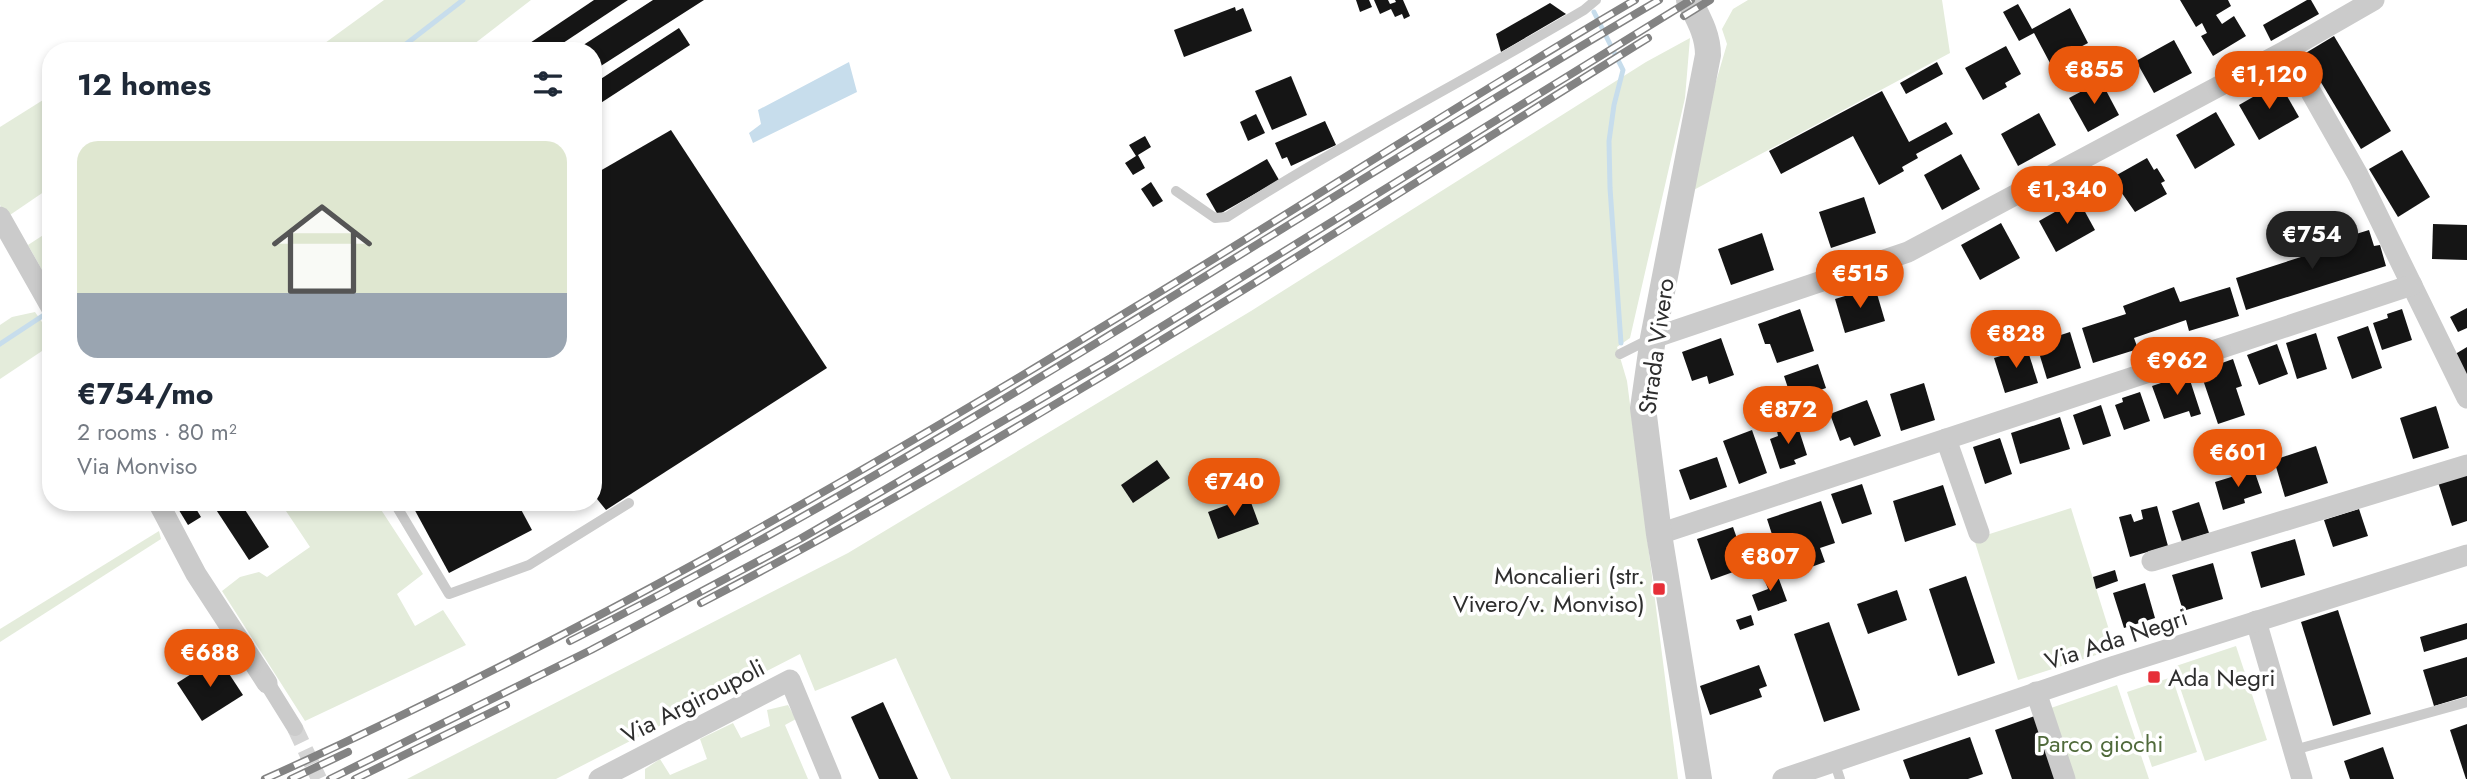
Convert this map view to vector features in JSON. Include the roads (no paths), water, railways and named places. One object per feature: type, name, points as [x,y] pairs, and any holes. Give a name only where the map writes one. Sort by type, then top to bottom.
[{"type":"street","name":"Strada Vivero","points":[[1689,0],[1708,43],[1707,55],[1653,338],[1643,408],[1659,534],[1699,779]]},
{"type":"street","points":[[1653,338],[1908,252],[2287,50],[2374,0]]},
{"type":"street","points":[[2287,50],[2358,175],[2467,398]]},
{"type":"street","points":[[0,217],[42,291]]},
{"type":"street","points":[[1659,534],[2412,285]]},
{"type":"street","points":[[1946,439],[1979,533]]},
{"type":"street","points":[[2152,561],[2467,465]]},
{"type":"street","points":[[163,511],[196,574],[295,727]]},
{"type":"street","name":"Via Ada Negri","points":[[1783,779],[1837,770],[2036,692],[2467,555]]},
{"type":"street","points":[[2256,621],[2302,779]]},
{"type":"street","name":"Via Argiroupoli","points":[[599,779],[633,771],[790,680],[831,779]]},
{"type":"street","points":[[2036,692],[2065,779]]},
{"type":"lane","points":[[1176,191],[1214,218],[1227,217],[1298,171],[1451,88],[1584,10],[1596,0]]},
{"type":"lane","points":[[1620,354],[1653,338]]},
{"type":"lane","points":[[399,511],[449,594],[529,565],[629,503]]},
{"type":"lane","points":[[2294,750],[2467,702]]},
{"type":"water","points":[[849,62],[857,92],[753,143],[749,133],[761,124],[758,110]]},
{"type":"waterway","points":[[409,42],[463,0]]},
{"type":"waterway","points":[[1594,12],[1623,70],[1609,141],[1621,343]]},
{"type":"waterway","points":[[0,344],[42,316]]},
{"type":"tunnel","points":[[295,728],[319,779]]},
{"type":"railway","points":[[265,779],[377,727],[598,616],[816,496],[1198,269],[1635,0]]},
{"type":"railway","points":[[570,641],[710,568],[984,411],[1659,0]]},
{"type":"railway","points":[[330,779],[591,650],[800,539],[1111,358],[1691,0]]},
{"type":"railway","points":[[1684,16],[1710,0]]},
{"type":"railway","points":[[701,603],[943,470],[1062,400],[1648,38]]},
{"type":"railway","points":[[355,779],[506,705]]},
{"type":"railway","points":[[291,779],[348,752]]},
{"type":"place","name":"Moncalieri (str. Vivero/v. Monviso)","points":[[1659,589]]},
{"type":"place","name":"Ada Negri","points":[[2154,677]]},
{"type":"park label","name":"Parco giochi","points":[[2100,743]]}]
